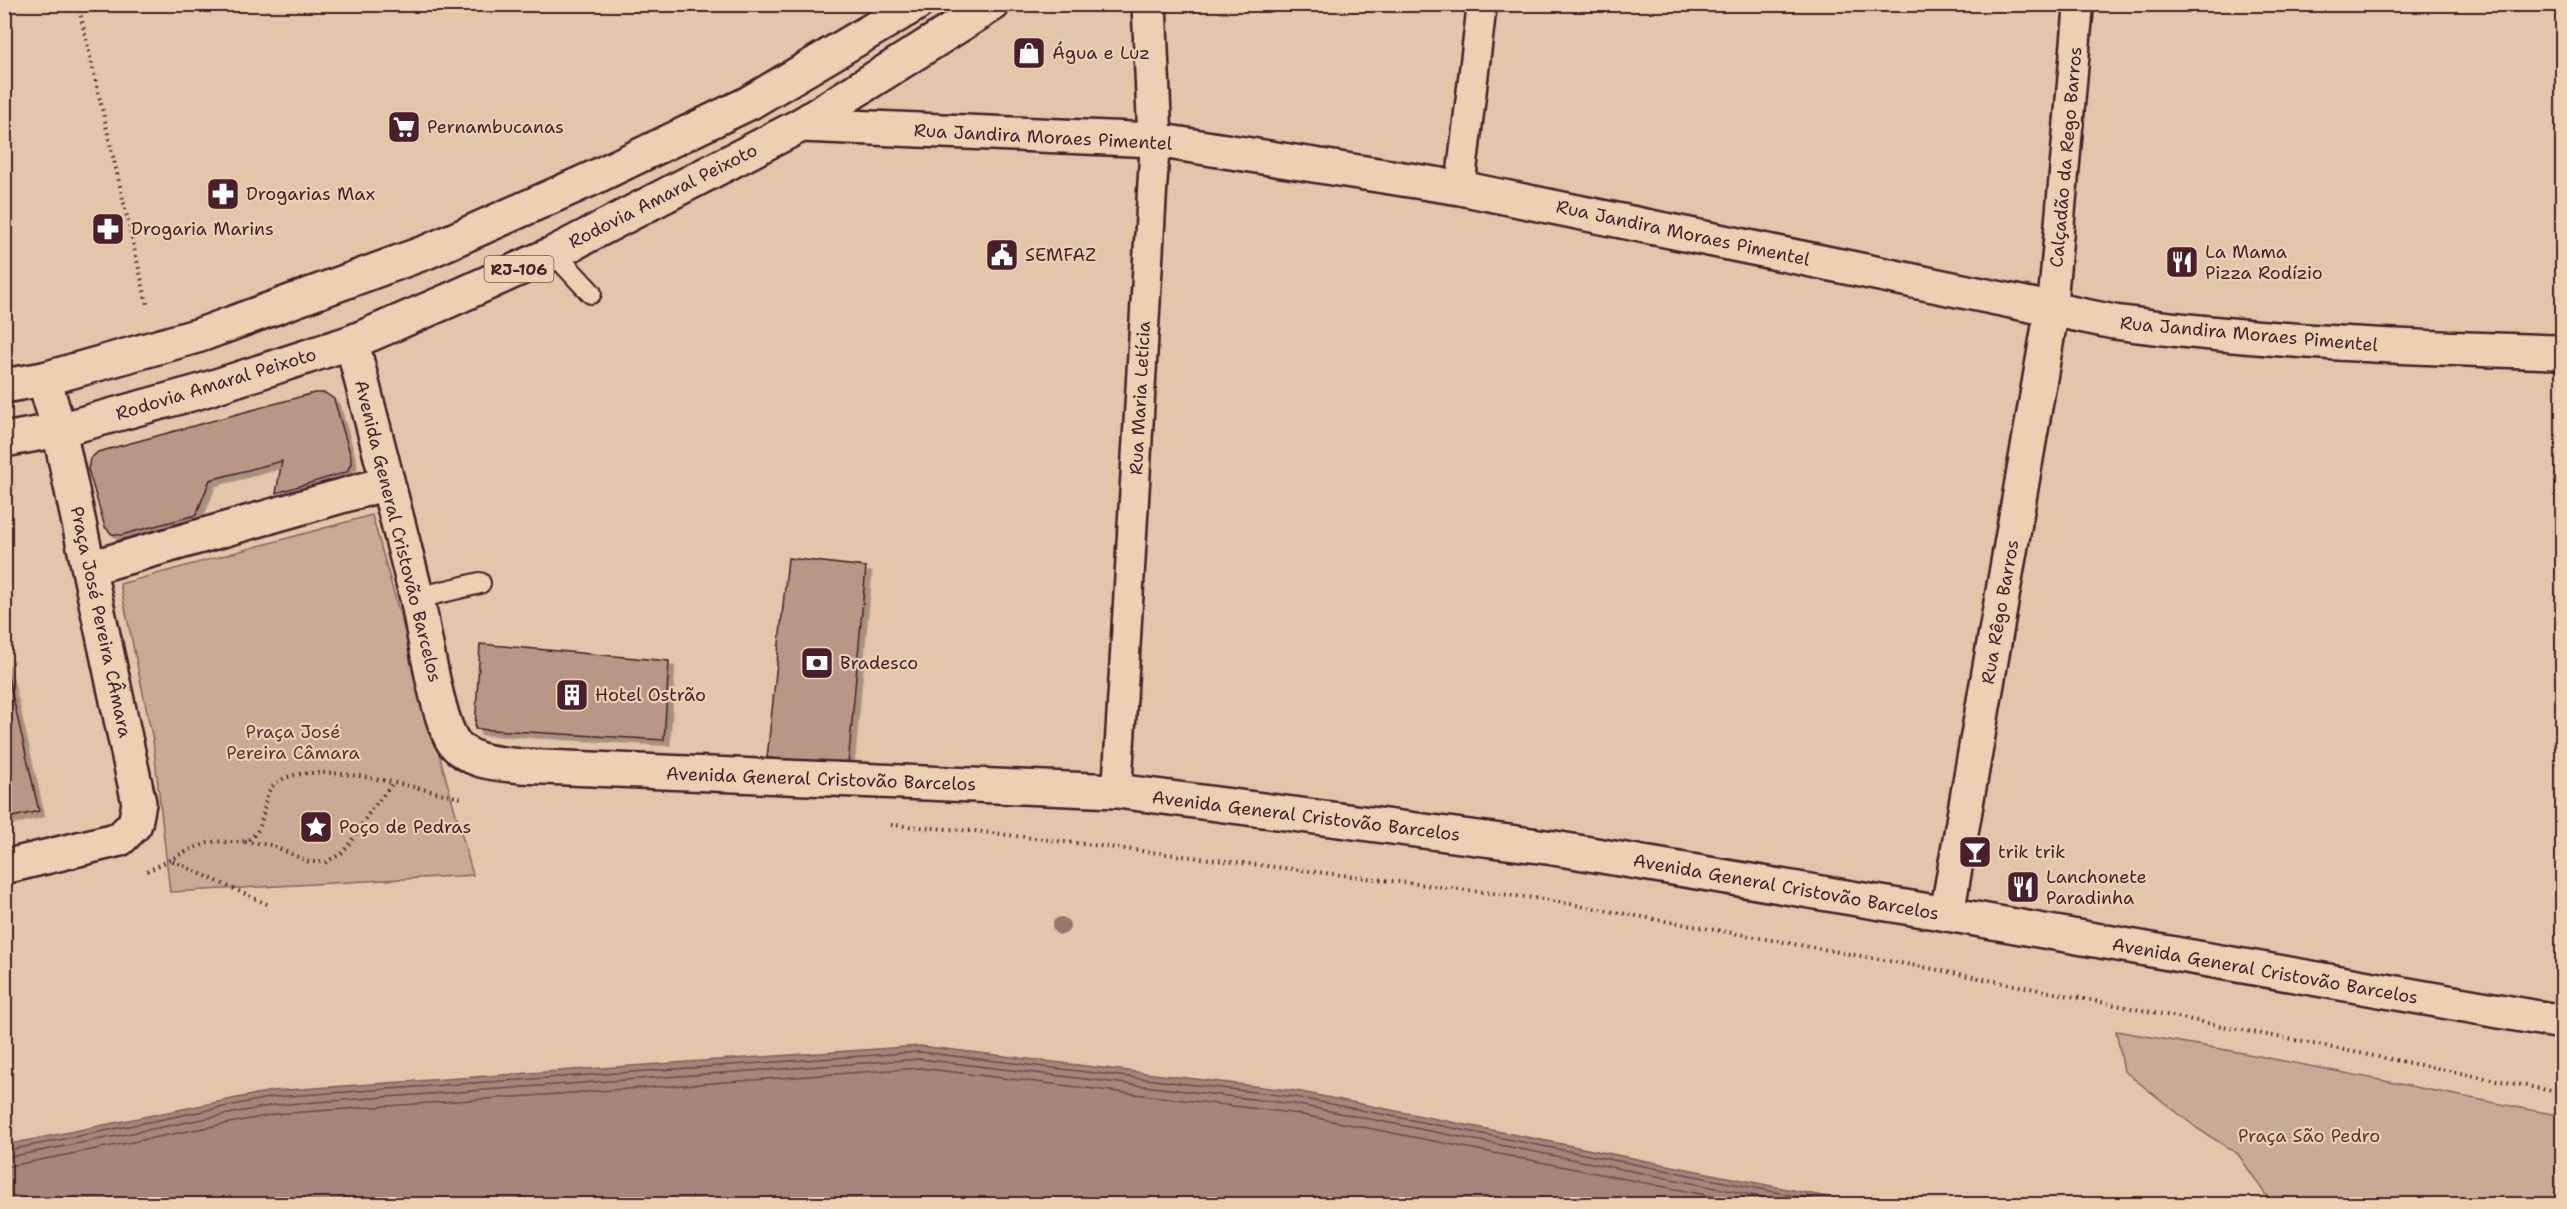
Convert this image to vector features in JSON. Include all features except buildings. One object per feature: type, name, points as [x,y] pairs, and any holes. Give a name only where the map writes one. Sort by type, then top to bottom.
[{"type":"main road","name":"RJ-106","points":[[4,386],[44,379],[200,334],[429,251],[591,179],[750,103],[916,4]]},
{"type":"main road","name":"Rodovia Amaral Peixoto","points":[[4,440],[59,430],[198,392],[352,342],[554,253],[801,125],[993,4]]},
{"type":"main road","name":"Rua Maria Letícia","points":[[1149,4],[1155,140]]},
{"type":"main road","name":"Rua Jandira Moraes Pimentel","points":[[801,125],[1155,140],[1460,188],[2114,322],[2228,336],[2315,343],[2562,352]]},
{"type":"main road","name":"Rua Rêgo Barros","points":[[1947,914],[2052,309]]},
{"type":"main road","name":"Avenida General Cristovão Barcelos","points":[[352,342],[417,598],[442,713],[452,740],[465,754],[484,762],[1117,791],[1554,848],[1947,914],[2562,1022]]},
{"type":"main road","name":"Praça José Pereira CÂmara","points":[[4,867],[120,839],[135,824],[140,802],[59,430],[44,379]]},
{"type":"main road","name":"Praça José Pereira CÂmara","points":[[89,568],[387,483]]},
{"type":"street","points":[[1460,188],[1482,4]]},
{"type":"street","name":"Calçadão da Rego Barros","points":[[2052,309],[2079,4]]},
{"type":"street","name":"Rua Maria Letícia","points":[[1117,791],[1155,140]]},
{"type":"lane","points":[[554,253],[591,292]]},
{"type":"lane","points":[[417,598],[480,583]]},
{"type":"path","points":[[78,4],[157,347]]},
{"type":"path","points":[[244,842],[257,833],[261,827],[268,792],[274,784],[298,774],[329,773],[358,776],[472,800]]},
{"type":"path","points":[[270,905],[172,861],[198,845],[220,841],[271,844],[309,862],[327,862],[348,846],[369,813],[393,783]]},
{"type":"path","points":[[881,824],[975,831],[1542,899],[1928,968],[2562,1093]]},
{"type":"green space","name":"Praça José Pereira Câmara","points":[[372,515],[473,875],[170,892],[153,740],[120,584]]},
{"type":"green space","name":"Praça São Pedro","points":[[2116,1031],[2238,1052],[2562,1116],[2562,1204],[2272,1204],[2238,1154],[2198,1129],[2124,1071]]},
{"type":"water","points":[[920,1046],[1296,1091],[1853,1204],[5,1204],[5,1145],[272,1091]]},
{"type":"place","name":"Água e Luz","points":[[1029,53]]},
{"type":"place","name":"Pernambucanas","points":[[404,127]]},
{"type":"place","name":"Drogarias Max","points":[[223,194]]},
{"type":"place","name":"Drogaria Marins","points":[[108,229]]},
{"type":"place","name":"SEMFAZ","points":[[1002,255]]},
{"type":"place","name":"La Mama Pizza Rodízio","points":[[2182,262]]},
{"type":"place","name":"Bradesco","points":[[817,663]]},
{"type":"place","name":"Hotel Ostrão","points":[[572,695]]},
{"type":"place","name":"Poço de Pedras","points":[[316,827]]},
{"type":"place","name":"trik trik","points":[[1975,852]]},
{"type":"place","name":"Lanchonete Paradinha","points":[[2023,887]]}]
